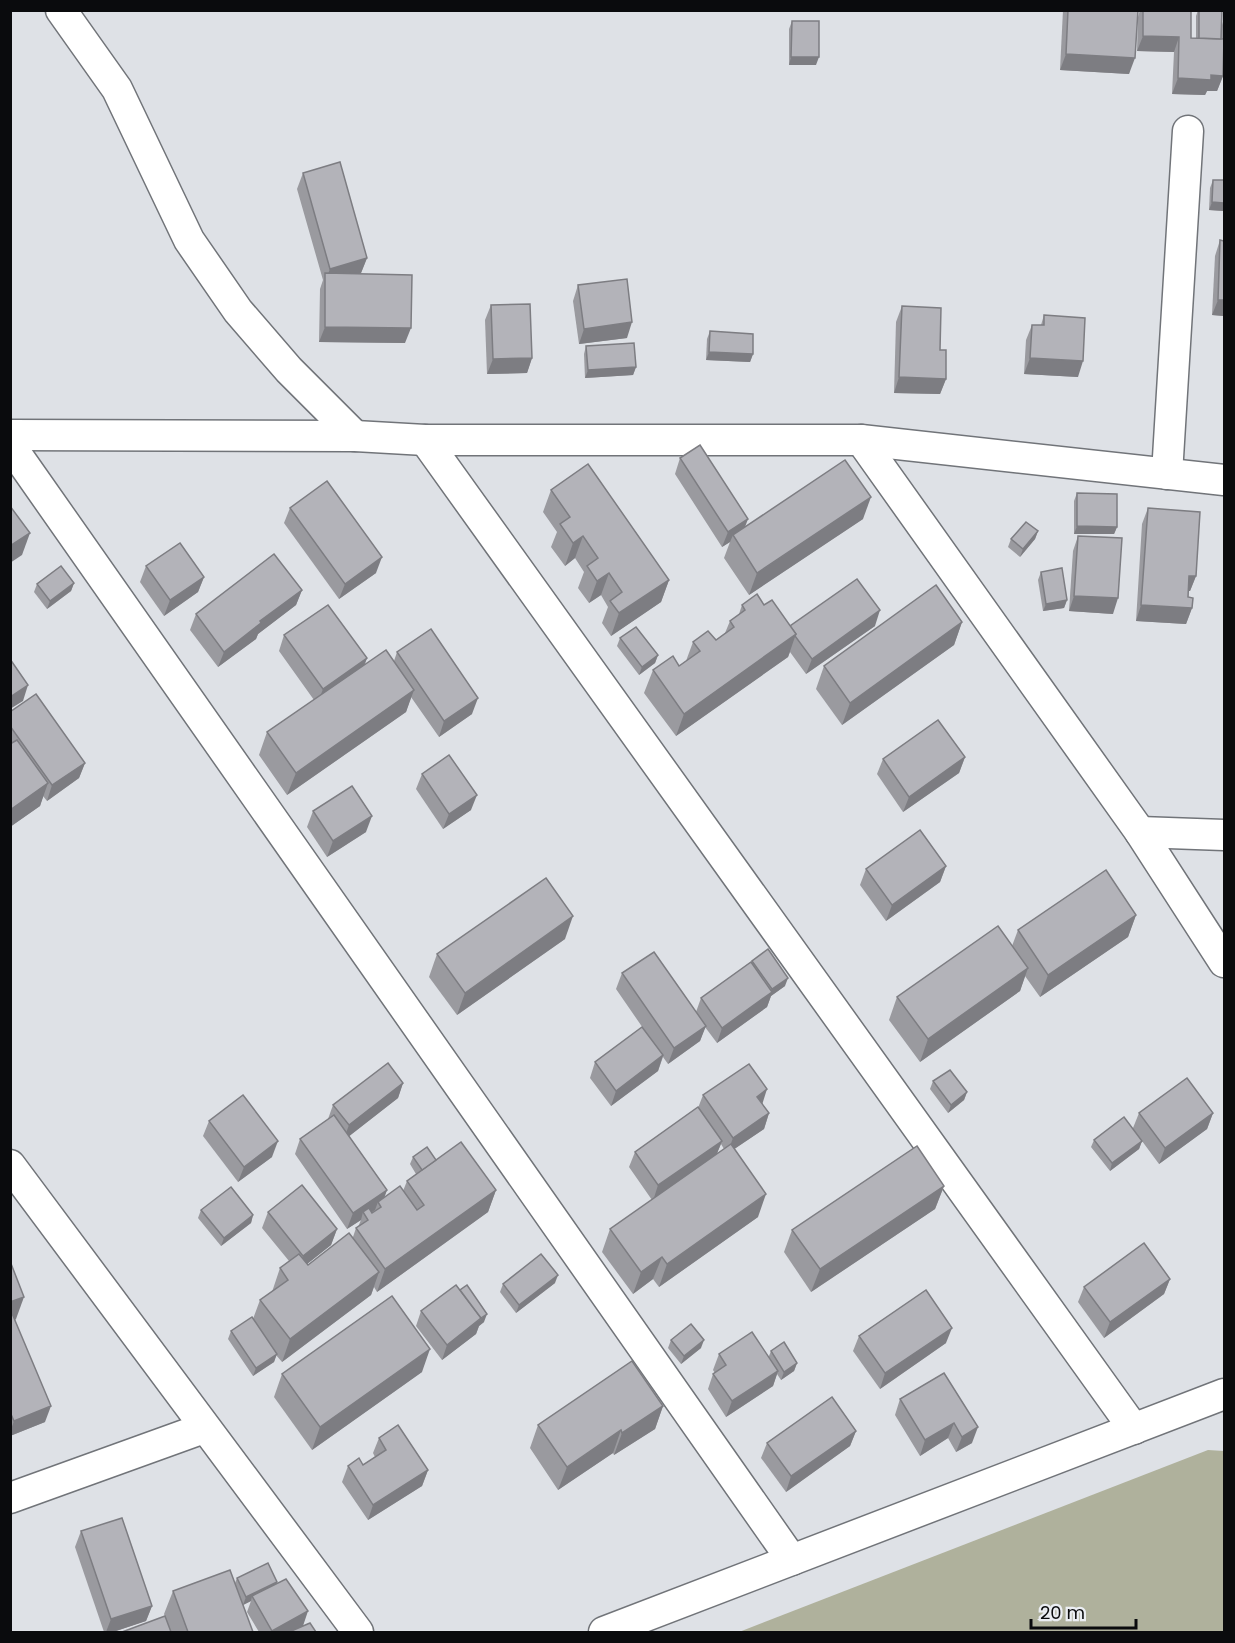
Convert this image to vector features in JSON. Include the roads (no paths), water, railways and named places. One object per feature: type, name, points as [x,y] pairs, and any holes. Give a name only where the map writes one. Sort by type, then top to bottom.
[{"type":"street","points":[[62,10],[117,89],[189,240],[238,311],[289,370],[355,436]]},
{"type":"street","points":[[1167,474],[1188,131]]},
{"type":"street","points":[[10,435],[355,436],[425,440],[861,440],[1224,480]]},
{"type":"street","points":[[425,440],[1134,1429]]},
{"type":"street","points":[[861,440],[1140,832],[1224,962]]},
{"type":"street","points":[[10,445],[792,1560]]},
{"type":"street","points":[[1140,832],[1224,835]]},
{"type":"street","points":[[10,1165],[358,1632]]},
{"type":"street","points":[[604,1632],[1224,1394]]},
{"type":"street","points":[[10,1498],[204,1428]]}]
